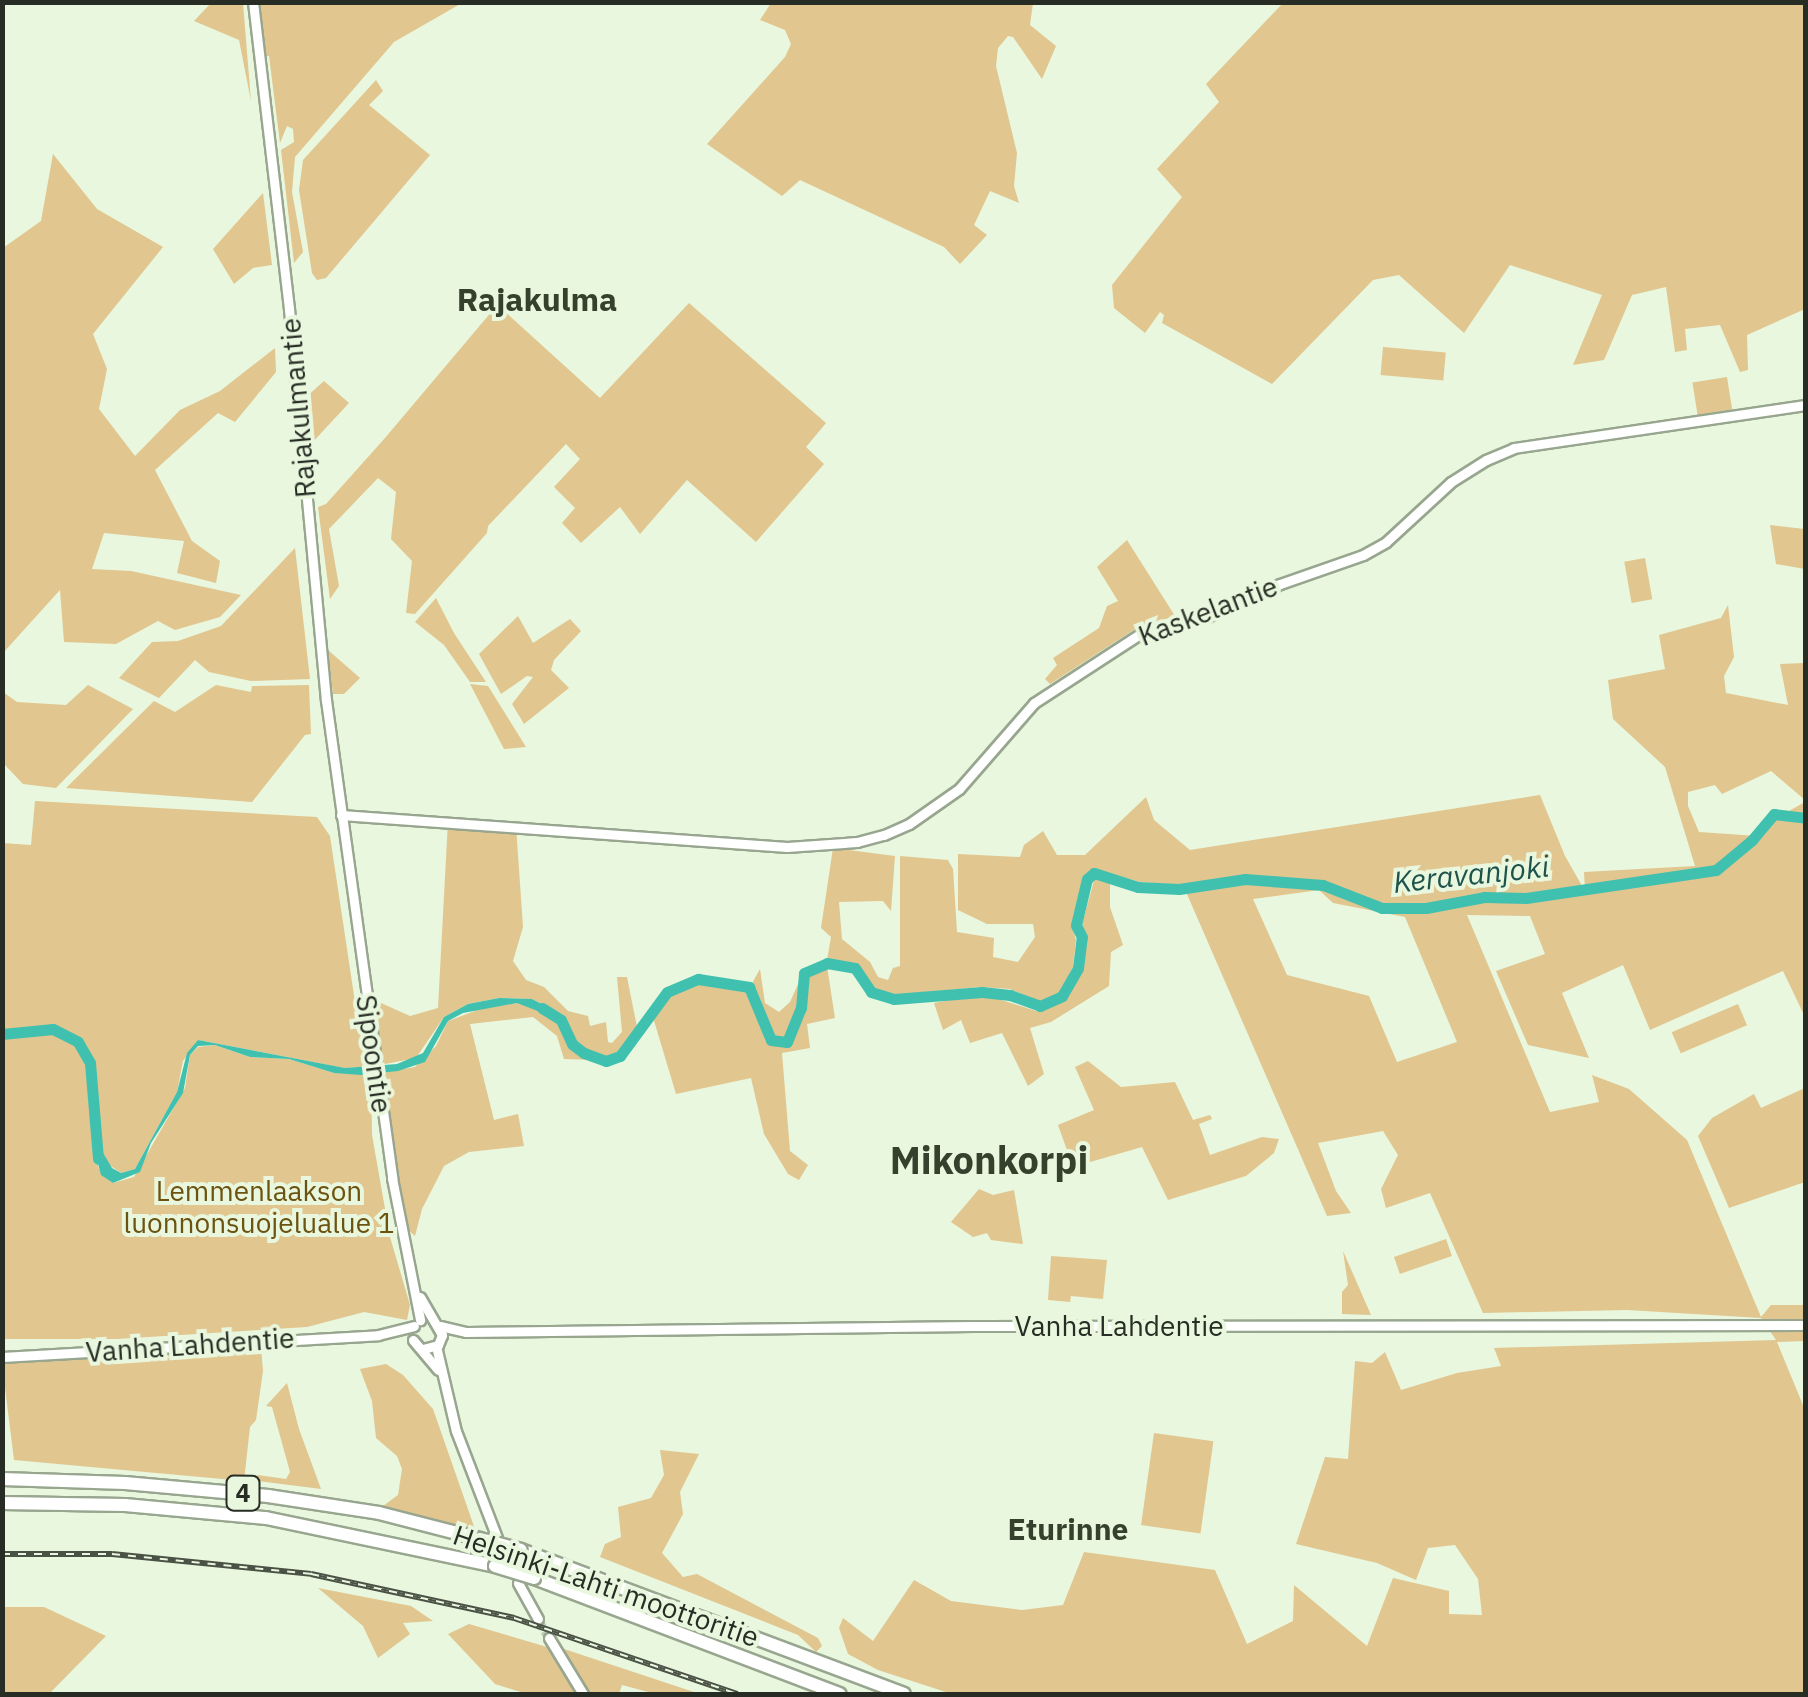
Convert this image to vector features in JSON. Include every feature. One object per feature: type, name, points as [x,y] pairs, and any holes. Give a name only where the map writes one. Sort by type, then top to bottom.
[{"type":"highway","name":"Helsinki-Lahti moottoritie","points":[[2,1479],[125,1483],[268,1496],[379,1513],[520,1550],[904,1694]]},
{"type":"highway","name":"Helsinki-Lahti moottoritie","points":[[2,1503],[125,1505],[266,1518],[495,1566],[837,1693]]},
{"type":"main road","name":"Rajakulmantie","points":[[253,2],[341,814]]},
{"type":"main road","name":"Kaskelantie","points":[[341,814],[787,846],[858,842],[884,835],[908,824],[959,789],[1034,704],[1140,634],[1205,618],[1280,584],[1363,555],[1386,542],[1450,482],[1486,460],[1514,448],[1806,405]]},
{"type":"main road","name":"Sipoontie","points":[[341,814],[392,1178],[417,1292],[413,1340]]},
{"type":"main road","name":"Sipoontie","points":[[417,1292],[437,1323]]},
{"type":"main road","name":"Vanha Lahdentie","points":[[378,1335],[417,1323],[437,1323],[466,1332],[948,1326],[1806,1325]]},
{"type":"main road","points":[[437,1323],[439,1372],[471,1476],[497,1538]]},
{"type":"main road","name":"Vanha Lahdentie","points":[[423,1349],[466,1332]]},
{"type":"main road","name":"Vanha Lahdentie","points":[[2,1357],[378,1335],[413,1340]]},
{"type":"main road","points":[[413,1340],[439,1372]]},
{"type":"main road","points":[[504,1552],[510,1567]]},
{"type":"main road","points":[[518,1584],[538,1619]]},
{"type":"main road","points":[[549,1638],[583,1694]]},
{"type":"green space","points":[[211,3],[243,3],[251,101],[239,40],[194,21]]},
{"type":"green space","points":[[253,3],[462,3],[394,42],[295,157],[292,192],[303,252],[294,263],[281,150],[294,142],[293,129],[287,126],[280,143],[269,56],[259,57]]},
{"type":"green space","points":[[771,3],[1033,3],[1030,25],[1056,46],[1042,79],[1013,37],[1008,36],[998,48],[996,66],[1017,153],[1014,186],[1019,203],[990,191],[974,225],[987,235],[960,264],[944,247],[800,180],[782,196],[707,144],[785,57],[791,44],[785,30],[760,20]]},
{"type":"green space","points":[[1283,3],[1805,3],[1805,309],[1747,335],[1748,370],[1740,372],[1720,325],[1685,329],[1687,350],[1675,352],[1666,287],[1632,295],[1604,360],[1573,365],[1602,295],[1510,265],[1464,333],[1399,275],[1373,280],[1272,384],[1162,323],[1164,315],[1160,312],[1145,333],[1114,308],[1112,285],[1182,197],[1157,169],[1219,102],[1206,84]]},
{"type":"green space","points":[[376,80],[383,91],[369,105],[430,155],[326,278],[317,280],[312,273],[299,190],[303,160]]},
{"type":"green space","points":[[53,154],[97,209],[163,247],[93,334],[107,369],[99,409],[135,456],[180,410],[220,391],[275,348],[276,372],[235,422],[218,413],[155,470],[192,541],[220,561],[216,583],[177,573],[184,541],[104,533],[92,569],[131,571],[241,595],[220,617],[175,630],[158,621],[116,644],[64,642],[60,590],[3,653],[3,248],[41,221]]},
{"type":"green space","points":[[263,193],[272,265],[253,268],[234,284],[213,249]]},
{"type":"green space","points":[[689,303],[826,423],[806,447],[824,464],[756,542],[687,480],[640,534],[620,507],[581,543],[562,523],[575,508],[554,487],[580,459],[566,444],[488,526],[487,533],[415,614],[406,613],[412,561],[391,539],[396,492],[378,478],[329,529],[339,586],[330,599],[318,507],[326,504],[385,438],[493,310],[502,309],[600,398]]},
{"type":"green space","points":[[1383,347],[1446,352],[1443,380],[1381,375]]},
{"type":"green space","points":[[1727,377],[1732,410],[1698,415],[1692,382]]},
{"type":"green space","points":[[324,381],[349,403],[310,445],[304,399]]},
{"type":"green space","points":[[1770,525],[1805,529],[1805,569],[1776,564]]},
{"type":"green space","points":[[1127,540],[1175,616],[1135,629],[1050,684],[1045,679],[1057,665],[1053,658],[1099,628],[1107,606],[1118,601],[1097,567]]},
{"type":"green space","points":[[295,548],[310,679],[251,681],[209,672],[195,660],[159,698],[119,678],[152,642],[178,641],[221,626]]},
{"type":"green space","points":[[1645,558],[1652,599],[1632,603],[1624,562]]},
{"type":"green space","points":[[436,598],[486,682],[470,682],[444,645],[415,622]]},
{"type":"green space","points":[[1728,605],[1734,657],[1724,676],[1726,693],[1788,705],[1780,664],[1805,663],[1805,800],[1771,771],[1722,794],[1715,785],[1688,792],[1688,806],[1699,832],[1757,836],[1771,821],[1805,802],[1805,1017],[1783,971],[1650,1030],[1623,965],[1562,993],[1589,1058],[1528,1045],[1496,971],[1545,954],[1530,916],[1467,915],[1550,1112],[1599,1102],[1592,1075],[1629,1089],[1687,1140],[1761,1317],[1771,1305],[1805,1305],[1805,1341],[1777,1342],[1805,1410],[1805,1694],[952,1694],[878,1670],[848,1654],[839,1628],[843,1618],[873,1641],[914,1580],[951,1601],[1022,1610],[1063,1605],[1084,1552],[1215,1570],[1247,1644],[1293,1621],[1294,1585],[1367,1646],[1393,1578],[1449,1591],[1449,1614],[1482,1615],[1478,1579],[1455,1545],[1428,1548],[1416,1580],[1377,1563],[1296,1544],[1325,1457],[1348,1459],[1355,1361],[1372,1363],[1385,1352],[1401,1390],[1457,1373],[1501,1366],[1494,1348],[1776,1340],[1761,1318],[1627,1310],[1483,1313],[1430,1193],[1386,1208],[1381,1189],[1398,1155],[1383,1131],[1318,1143],[1336,1191],[1351,1213],[1327,1216],[1183,885],[1140,882],[1094,869],[1083,878],[1072,926],[1076,940],[1073,967],[1060,993],[1040,1002],[1010,989],[980,987],[895,995],[873,989],[856,965],[827,960],[831,937],[821,928],[833,848],[895,856],[891,911],[883,901],[839,902],[842,939],[870,962],[878,977],[888,980],[893,968],[900,966],[900,856],[948,860],[953,869],[957,932],[994,938],[993,957],[1018,962],[1035,937],[1033,924],[987,924],[958,910],[958,854],[1020,857],[1024,845],[1043,831],[1057,855],[1085,855],[1146,797],[1154,820],[1190,850],[1540,795],[1565,856],[1585,891],[1584,872],[1695,866],[1665,767],[1613,719],[1608,680],[1665,669],[1659,635],[1721,618]],"holes":[[[1319,890],[1333,903],[1405,917],[1457,1042],[1397,1062],[1369,996],[1287,975],[1253,899]]]},
{"type":"green space","points":[[518,616],[533,643],[570,619],[581,631],[554,660],[551,670],[569,688],[524,724],[512,704],[533,677],[527,676],[501,694],[479,654]]},
{"type":"green space","points":[[328,650],[360,678],[344,694],[333,694]]},
{"type":"green space","points":[[470,684],[488,686],[526,747],[504,749]]},
{"type":"green space","points":[[88,685],[133,709],[56,788],[23,784],[3,763],[3,692],[17,702],[66,705]]},
{"type":"green space","points":[[216,685],[251,692],[252,686],[309,685],[311,734],[305,735],[252,802],[66,788],[154,701],[175,712]]},
{"type":"green space","name":"Lemmenlaakson luonnonsuojelualue 1","points":[[35,801],[317,817],[330,836],[358,1022],[367,1039],[370,1067],[344,1068],[198,1040],[183,1061],[177,1092],[135,1169],[121,1173],[105,1162],[98,1147],[94,1150],[99,1169],[113,1183],[134,1177],[185,1088],[190,1055],[198,1047],[215,1045],[250,1057],[289,1059],[334,1073],[371,1074],[372,1135],[390,1237],[410,1305],[407,1320],[364,1312],[307,1327],[117,1339],[3,1339],[2,843],[31,845]]},
{"type":"green space","points":[[448,821],[516,826],[523,927],[513,961],[526,980],[544,987],[568,1011],[588,1016],[590,1026],[606,1022],[608,1042],[612,1043],[622,1032],[617,977],[627,977],[638,1032],[619,1055],[607,1059],[584,1052],[573,1043],[555,1011],[532,999],[499,998],[468,1004],[444,1017],[416,1058],[380,1065],[372,999],[410,1016],[438,1008]]},
{"type":"green space","points":[[1095,877],[1110,884],[1110,907],[1123,945],[1111,952],[1109,986],[1051,1022],[1030,1028],[1044,1074],[1028,1086],[1002,1033],[970,1043],[961,1020],[943,1030],[934,1003],[983,994],[1036,1011],[1067,998],[1083,969],[1086,937],[1082,924]]},
{"type":"green space","points":[[827,966],[835,1018],[807,1024],[810,1048],[782,1053],[790,1151],[808,1165],[799,1180],[788,1174],[764,1134],[751,1078],[676,1094],[652,1014],[668,994],[698,981],[748,989],[770,1041],[788,1043],[803,1009],[806,974]]},
{"type":"green space","points":[[760,969],[765,1003],[779,1012],[790,1002],[803,973],[799,1008],[786,1041],[772,1038],[750,987]]},
{"type":"green space","points":[[531,1004],[561,1021],[572,1044],[597,1060],[564,1059],[557,1036],[533,1017],[470,1024],[494,1120],[518,1114],[524,1146],[469,1152],[444,1166],[422,1209],[415,1236],[404,1226],[381,1073],[415,1067],[436,1046],[448,1021],[483,1008]]},
{"type":"green space","points":[[1738,1004],[1747,1025],[1681,1053],[1672,1032]]},
{"type":"green space","points":[[1088,1061],[1121,1087],[1175,1082],[1193,1120],[1210,1115],[1212,1119],[1199,1124],[1210,1155],[1262,1137],[1279,1139],[1274,1153],[1246,1176],[1168,1200],[1142,1147],[1073,1167],[1058,1125],[1094,1110],[1075,1067]]},
{"type":"green space","points":[[1805,1088],[1805,1182],[1729,1208],[1698,1136],[1712,1118],[1754,1094],[1761,1108]]},
{"type":"green space","points":[[979,1189],[993,1195],[1014,1190],[1023,1244],[991,1240],[987,1233],[973,1237],[951,1222]]},
{"type":"green space","points":[[1446,1239],[1452,1256],[1400,1274],[1394,1257]]},
{"type":"green space","points":[[1343,1251],[1371,1315],[1342,1314],[1342,1292],[1348,1285]]},
{"type":"green space","points":[[1051,1256],[1107,1260],[1103,1299],[1071,1296],[1070,1302],[1048,1300]]},
{"type":"green space","points":[[261,1347],[263,1371],[256,1420],[250,1427],[244,1481],[14,1460],[2,1364]]},
{"type":"green space","points":[[386,1364],[403,1375],[433,1409],[476,1532],[383,1506],[398,1495],[402,1469],[397,1456],[376,1438],[372,1401],[360,1369]]},
{"type":"green space","points":[[287,1383],[321,1489],[251,1480],[258,1475],[286,1479],[290,1472],[272,1407],[266,1406]]},
{"type":"green space","points":[[1154,1433],[1213,1441],[1200,1533],[1141,1525]]},
{"type":"green space","points":[[660,1450],[699,1454],[680,1492],[683,1514],[662,1553],[683,1577],[697,1574],[818,1638],[822,1646],[816,1652],[798,1635],[600,1557],[605,1544],[621,1537],[618,1507],[651,1498],[664,1475]]},
{"type":"green space","points":[[318,1588],[411,1606],[433,1621],[403,1623],[410,1634],[378,1658],[363,1626]]},
{"type":"green space","points":[[3,1607],[44,1607],[106,1636],[49,1694],[3,1694]]},
{"type":"green space","points":[[469,1624],[547,1647],[577,1694],[527,1694],[495,1684],[448,1634]]},
{"type":"green space","points":[[558,1647],[700,1694],[656,1694],[622,1685],[619,1694],[588,1694]]},
{"type":"water","points":[[499,998],[532,999],[555,1011],[553,1017],[517,1003],[463,1013],[448,1021],[425,1062],[398,1071],[361,1075],[334,1073],[289,1059],[250,1057],[215,1045],[198,1046],[190,1055],[183,1093],[151,1143],[140,1172],[113,1183],[101,1175],[94,1149],[99,1146],[112,1168],[121,1173],[135,1169],[177,1092],[187,1053],[198,1040],[345,1068],[397,1064],[423,1053],[444,1017],[468,1004]]},
{"type":"waterway","name":"Keravanjoki","points":[[542,1008],[561,1020],[572,1044],[606,1061],[620,1056],[667,992],[698,979],[749,987],[771,1040],[787,1042],[801,1008],[804,973],[827,963],[855,968],[871,992],[894,999],[982,992],[1010,995],[1040,1006],[1062,996],[1078,968],[1082,937],[1076,925],[1087,879],[1094,873],[1138,887],[1179,889],[1245,879],[1323,885],[1382,908],[1426,908],[1484,897],[1526,898],[1716,870],[1752,840],[1774,814],[1806,818]]},
{"type":"waterway","name":"Keravanjoki","points":[[2,1034],[53,1029],[78,1042],[90,1063],[98,1159]]},
{"type":"tunnel","points":[[538,1619],[549,1638]]},
{"type":"railway","points":[[2,1554],[112,1554],[311,1574],[514,1618],[737,1694]]},
{"type":"district","name":"Rajakulma","points":[[537,299]]},
{"type":"district","name":"Mikonkorpi","points":[[989,1160]]},
{"type":"district","name":"Eturinne","points":[[1068,1529]]}]
